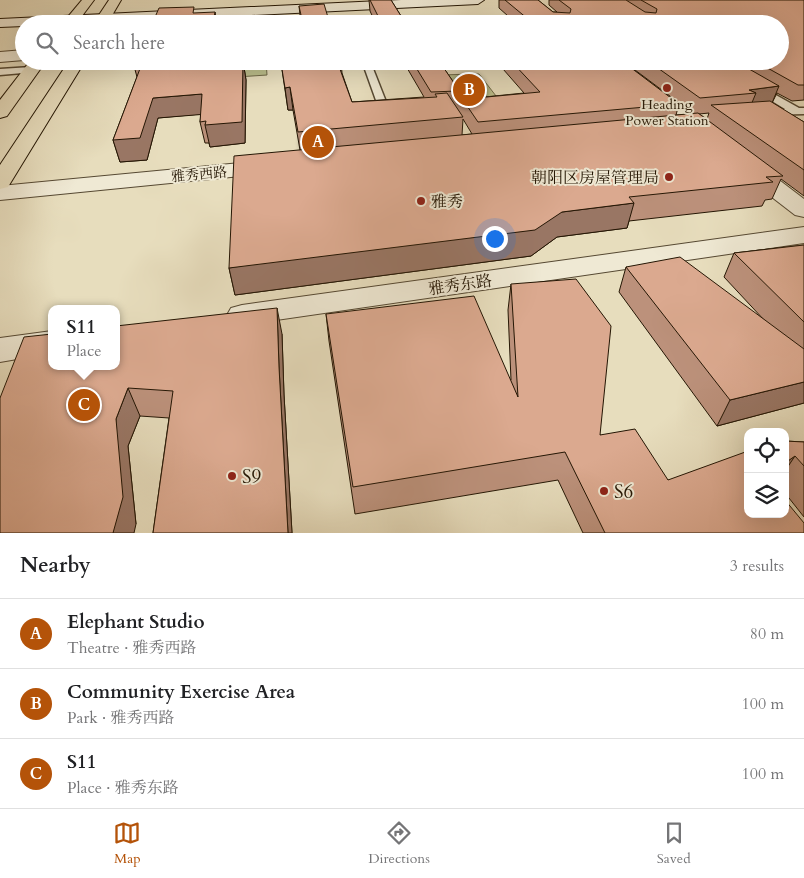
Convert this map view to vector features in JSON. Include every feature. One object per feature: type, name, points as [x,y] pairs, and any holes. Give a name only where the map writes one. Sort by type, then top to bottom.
[{"type":"main road","points":[[77,15],[88,0]]},
{"type":"main road","points":[[93,15],[108,12],[393,0]]},
{"type":"main road","points":[[108,12],[478,0]]},
{"type":"main road","points":[[0,17],[15,17]]},
{"type":"main road","points":[[0,23],[15,22]]},
{"type":"main road","points":[[0,57],[15,59]]},
{"type":"main road","points":[[0,112],[26,70]]},
{"type":"main road","points":[[0,182],[71,70]]},
{"type":"main road","points":[[623,70],[697,122],[731,154],[804,210]]},
{"type":"main road","points":[[667,130],[697,122]]},
{"type":"main road","name":"雅秀西路","points":[[0,193],[289,165]]},
{"type":"main road","name":"雅秀东路","points":[[215,319],[804,235]]},
{"type":"main road","points":[[0,350],[48,343]]},
{"type":"lane","points":[[0,72],[15,67]]},
{"type":"lane","points":[[369,70],[386,117],[395,116]]},
{"type":"lane","points":[[746,81],[800,111]]},
{"type":"lane","points":[[756,114],[800,111]]},
{"type":"green space","points":[[223,70],[267,70],[267,75],[222,78]]},
{"type":"green space","points":[[479,74],[503,105],[458,107],[438,75]]},
{"type":"building","points":[[370,0],[391,0],[400,15],[378,15]]},
{"type":"building","points":[[505,0],[538,0],[553,12],[570,13],[571,9],[559,0],[626,0],[645,12],[656,13],[657,9],[641,0],[804,0],[804,85],[798,85],[771,70],[789,70],[789,15],[523,15]]},
{"type":"building","points":[[324,4],[327,15],[301,15],[299,6]]},
{"type":"building","points":[[194,7],[193,13],[215,12],[214,15],[156,15],[159,8]]},
{"type":"building","points":[[139,70],[243,70],[242,122],[205,125],[206,121],[200,122],[202,94],[153,98],[140,138],[113,140]]},
{"type":"building","points":[[282,70],[340,70],[352,102],[437,97],[435,94],[447,93],[463,117],[298,132],[290,87],[285,88]]},
{"type":"building","points":[[418,70],[445,70],[465,99],[540,92],[519,70],[634,70],[679,104],[478,122],[457,91],[431,92]]},
{"type":"building","points":[[661,70],[751,70],[779,86],[749,90],[756,93],[700,98]]},
{"type":"building","points":[[770,101],[804,122],[804,170],[711,105]]},
{"type":"building","points":[[698,113],[783,176],[766,177],[773,182],[629,197],[634,203],[562,212],[535,230],[229,268],[234,156]]},
{"type":"building","points":[[804,245],[804,322],[734,253]]},
{"type":"building","points":[[680,257],[804,349],[804,382],[730,400],[626,267]]},
{"type":"building","points":[[576,279],[611,326],[600,435],[635,429],[668,480],[744,452],[744,518],[789,518],[789,505],[804,523],[804,533],[605,533],[565,452],[353,487],[326,314],[474,296],[518,397],[511,284]]},
{"type":"building","points":[[277,308],[288,533],[153,533],[173,391],[128,388],[116,419],[123,497],[113,533],[0,533],[0,398],[24,337],[48,334],[48,370],[120,370],[120,326]]},
{"type":"building","points":[[789,441],[804,442],[804,466],[795,456],[789,460]]},
{"type":"place","name":"Heading Power Station","points":[[667,88]]},
{"type":"place","name":"Community Exercise Area","points":[[469,90]]},
{"type":"place","name":"Elephant Studio","points":[[318,142]]},
{"type":"place","name":"朝阳区房屋管理局","points":[[669,177]]},
{"type":"place","name":"雅秀","points":[[421,201]]},
{"type":"place","name":"S11","points":[[84,405]]},
{"type":"place","name":"S9","points":[[232,476]]},
{"type":"place","name":"S6","points":[[604,491]]}]
